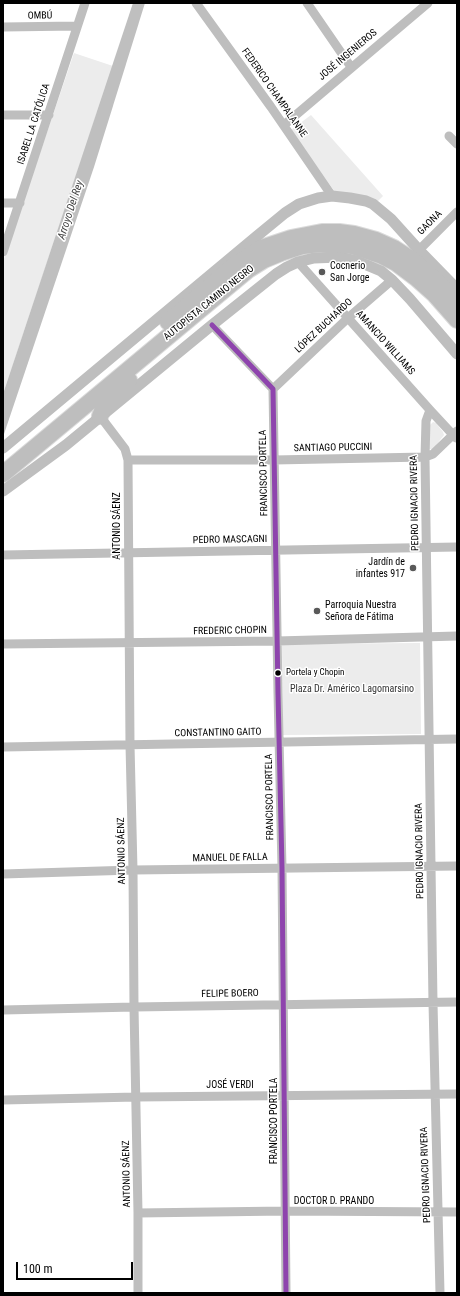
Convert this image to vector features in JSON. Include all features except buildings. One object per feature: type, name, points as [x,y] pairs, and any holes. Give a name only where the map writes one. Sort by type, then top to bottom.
[{"type":"highway","name":"AUTOPISTA CAMINO NEGRO","points":[[3,461],[15,448],[233,266],[261,248],[275,242],[306,234],[322,232],[354,234],[376,240],[394,248],[417,263],[437,281],[457,304]]},
{"type":"highway","name":"AUTOPISTA CAMINO NEGRO","points":[[3,474],[15,448],[184,322],[248,270],[264,260],[281,253],[303,246],[319,244],[352,246],[366,250],[396,263],[416,278],[434,294],[457,320]]},
{"type":"highway","points":[[100,416],[105,404],[184,322]]},
{"type":"street","name":"ISABEL LA CATÓLICA","points":[[3,252],[85,3]]},
{"type":"street","name":"FEDERICO CHAMPALANNE","points":[[196,3],[284,125],[332,196]]},
{"type":"street","points":[[307,3],[352,67]]},
{"type":"street","name":"JOSÉ INGENIEROS","points":[[284,125],[428,3]]},
{"type":"street","name":"OMBÚ","points":[[3,27],[77,26]]},
{"type":"street","points":[[3,115],[49,115]]},
{"type":"street","points":[[449,136],[457,144]]},
{"type":"street","points":[[15,448],[285,213],[299,204],[318,198],[332,196],[350,198],[373,204],[391,219],[457,289]]},
{"type":"street","points":[[3,203],[20,203]]},
{"type":"street","name":"GAONA","points":[[419,250],[457,212]]},
{"type":"street","points":[[3,491],[66,445],[276,274],[298,262],[314,258],[340,257],[371,266],[392,280],[457,354]]},
{"type":"street","name":"AMANCIO WILLIAMS","points":[[298,262],[430,410],[456,435]]},
{"type":"street","name":"LÓPEZ BUCHARDO","points":[[273,389],[348,318],[392,280]]},
{"type":"street","points":[[212,325],[273,389]]},
{"type":"street","name":"FRANCISCO PORTELA","points":[[273,389],[284,1005],[286,1293]]},
{"type":"street","name":"PEDRO IGNACIO RIVERA","points":[[430,410],[426,421],[425,456],[427,637],[433,1003],[440,1293]]},
{"type":"street","name":"ANTONIO SÁENZ","points":[[100,416],[125,449],[128,460],[128,643],[133,870],[138,1293]]},
{"type":"street","points":[[425,456],[433,454],[456,435]]},
{"type":"street","name":"SANTIAGO PUCCINI","points":[[128,460],[274,460],[425,456]]},
{"type":"street","name":"PEDRO MASCAGNI","points":[[3,555],[457,547]]},
{"type":"street","name":"FREDERIC CHOPIN","points":[[3,644],[277,641],[457,636]]},
{"type":"street","name":"CONSTANTINO GAITO","points":[[3,746],[279,743],[457,739]]},
{"type":"street","name":"MANUEL DE FALLA","points":[[3,874],[133,870],[457,866]]},
{"type":"street","name":"FELIPE BOERO","points":[[3,1010],[457,1002]]},
{"type":"street","name":"JOSÉ VERDI","points":[[3,1100],[136,1097],[457,1094]]},
{"type":"street","name":"DOCTOR D. PRANDO","points":[[138,1213],[457,1212]]},
{"type":"green space","points":[[74,53],[113,66],[3,394],[3,262]]},
{"type":"green space","points":[[311,115],[383,196],[376,203],[335,192],[291,130]]},
{"type":"green space","points":[[433,422],[436,423],[444,435],[433,449],[429,449],[430,425]]},
{"type":"green space","name":"Plaza Dr. Américo Lagomarsino","points":[[420,643],[421,734],[283,735],[282,644]]},
{"type":"water","name":"Arroyo Del Rey","points":[[133,3],[145,3],[94,167],[3,437],[3,394]]},
{"type":"transit line","points":[[212,325],[273,389],[282,868],[286,1293]]},
{"type":"place","name":"Cocnerio San Jorge","points":[[322,272]]},
{"type":"place","name":"Jardín de infantes 917","points":[[413,568]]},
{"type":"place","name":"Parroquia Nuestra Señora de Fátima","points":[[317,611]]},
{"type":"place","name":"Portela y Chopin","points":[[278,673]]}]
